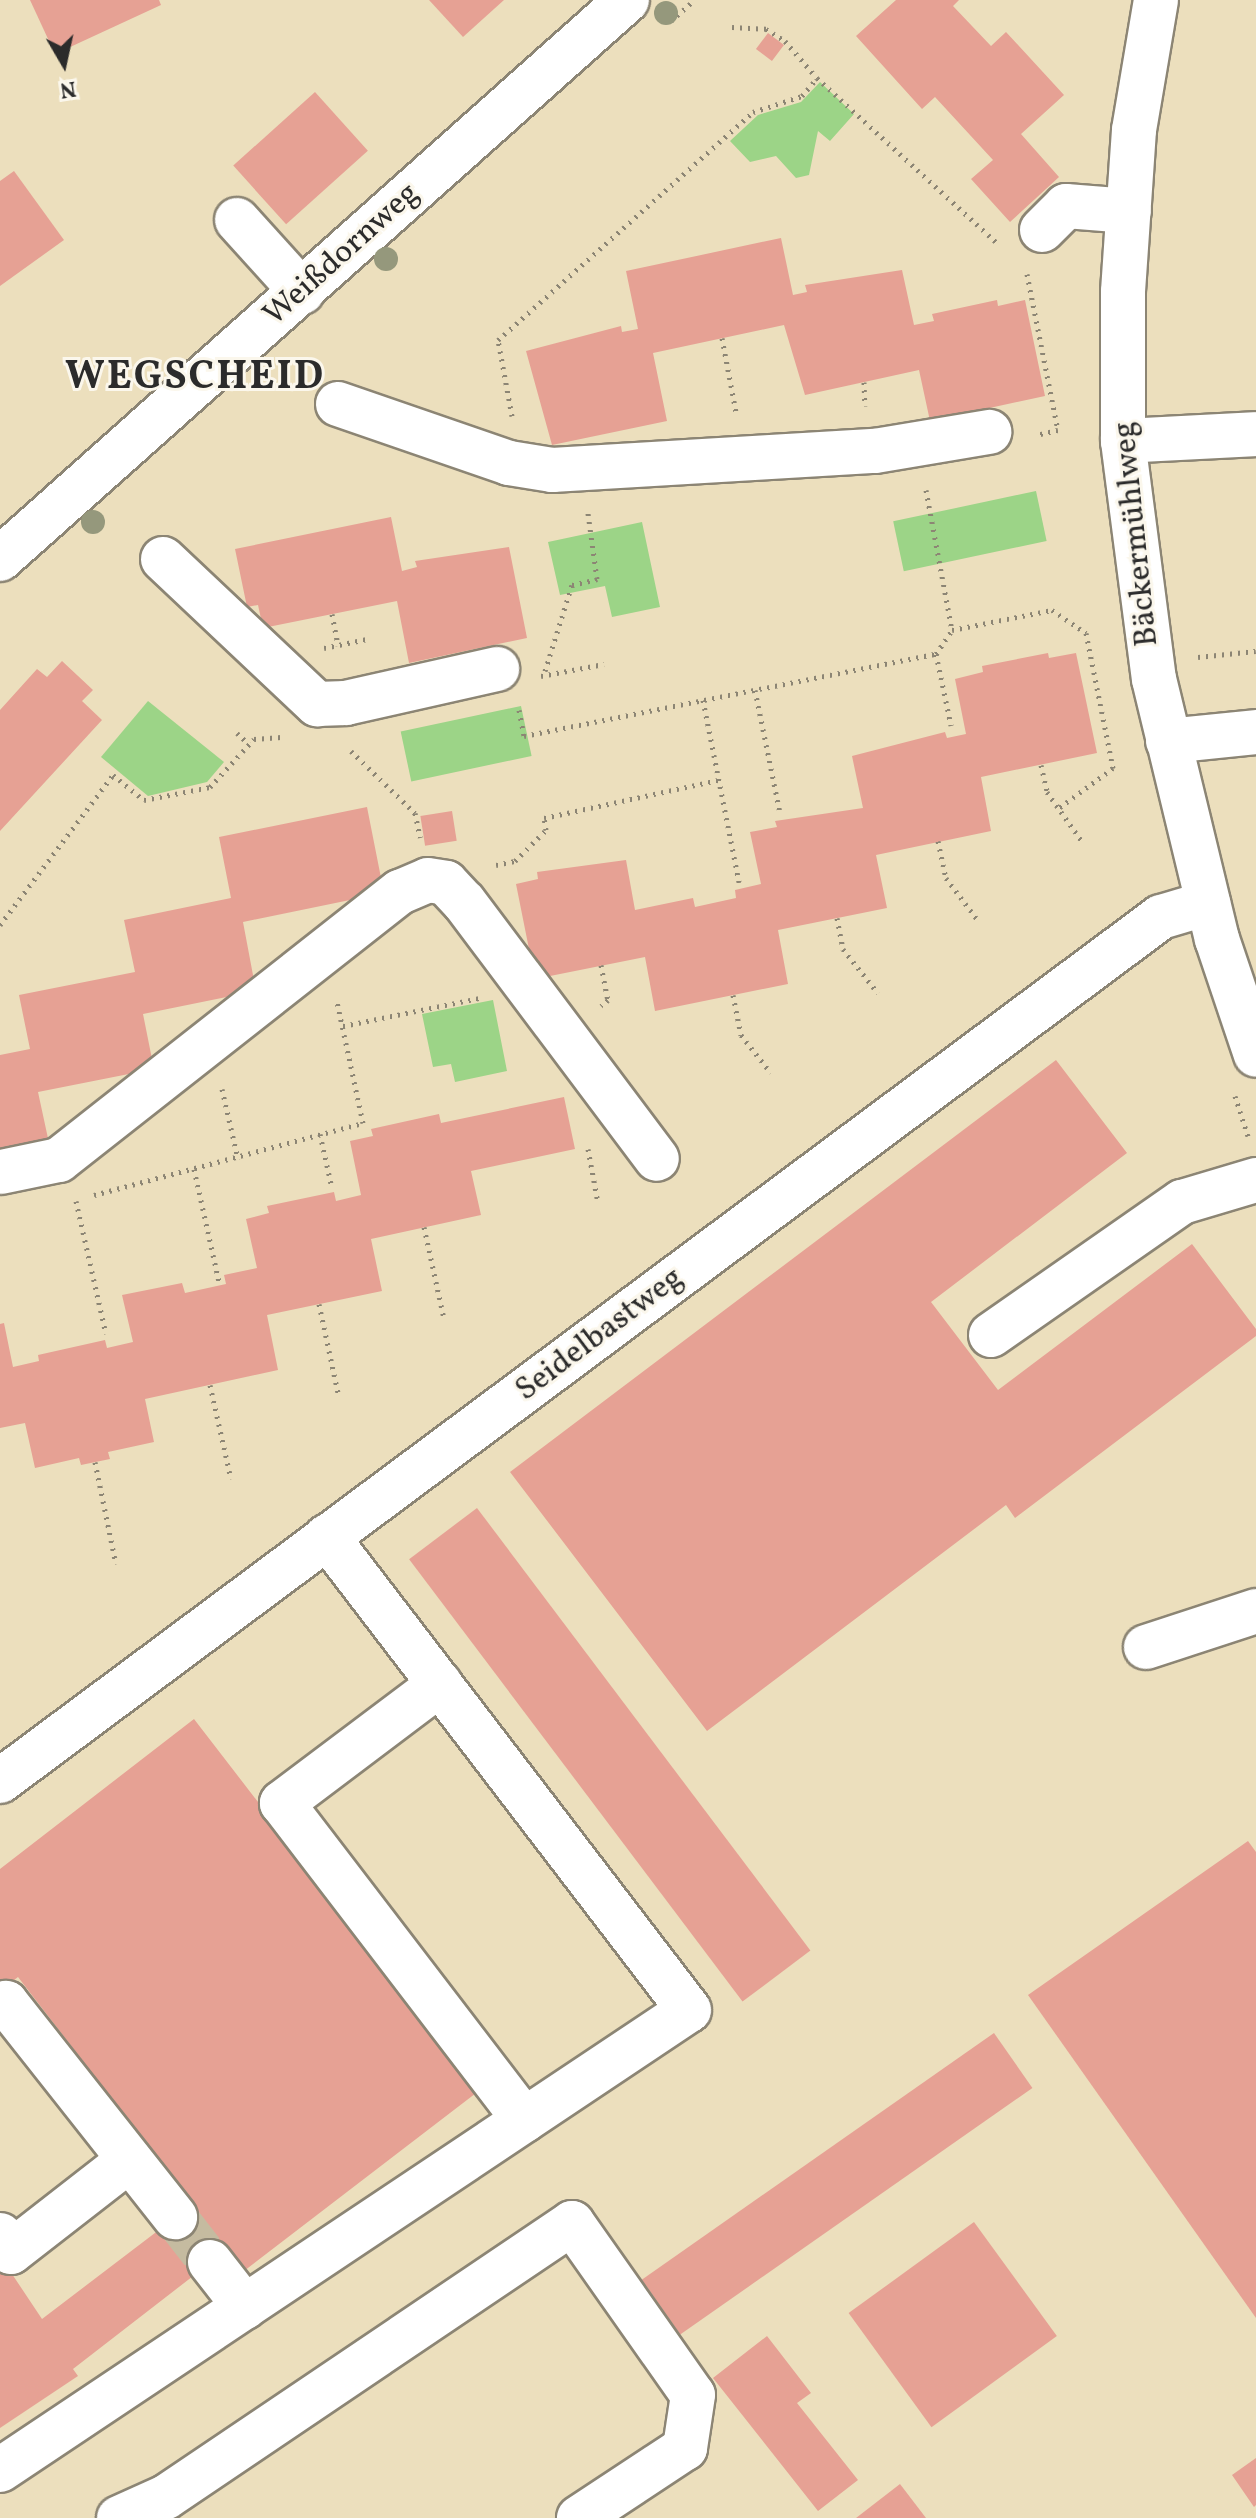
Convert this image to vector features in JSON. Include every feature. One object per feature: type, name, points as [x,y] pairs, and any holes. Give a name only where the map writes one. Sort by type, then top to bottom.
[{"type":"street","name":"Weißdornweg","points":[[7,537],[302,292],[627,0]]},
{"type":"street","name":"Bäckermühlweg","points":[[1156,0],[1134,130],[1123,441],[1135,567],[1168,741],[1208,903],[1256,1055]]},
{"type":"street","points":[[1034,250],[1066,206],[1129,211]]},
{"type":"street","points":[[237,220],[302,292]]},
{"type":"street","points":[[338,404],[521,464],[588,471],[917,446],[989,432]]},
{"type":"street","points":[[1123,441],[1256,434]]},
{"type":"street","points":[[163,559],[325,719],[346,703],[507,682]]},
{"type":"street","points":[[1168,741],[1256,732]]},
{"type":"street","points":[[1,1172],[59,1160],[400,892],[437,882],[528,988],[657,1159]]},
{"type":"street","name":"Seidelbastweg","points":[[0,1781],[1161,917],[1208,903]]},
{"type":"street","points":[[991,1335],[1182,1202],[1256,1180]]},
{"type":"street","points":[[0,2470],[689,2010],[327,1537]]},
{"type":"street","points":[[1146,1647],[1256,1611]]},
{"type":"street","points":[[440,1684],[282,1803],[524,2120]]},
{"type":"street","points":[[0,2008],[6,2003],[175,2217]]},
{"type":"street","points":[[0,2235],[11,2252],[129,2160]]},
{"type":"street","points":[[119,2518],[166,2497],[572,2223],[693,2395],[685,2448],[579,2518]]},
{"type":"street","points":[[210,2262],[245,2307]]},
{"type":"path","points":[[732,27],[766,29],[785,41],[817,78],[1003,248]]},
{"type":"path","points":[[521,464],[498,340],[753,112],[802,96],[817,78]]},
{"type":"path","points":[[1034,250],[1054,409]]},
{"type":"path","points":[[722,338],[746,460]]},
{"type":"path","points":[[507,682],[524,736],[936,654],[952,630],[917,446]]},
{"type":"path","points":[[544,676],[572,585],[597,579],[587,528],[588,471]]},
{"type":"path","points":[[952,630],[1052,610],[1086,633],[1113,768],[1059,808]]},
{"type":"path","points":[[332,614],[338,645]]},
{"type":"path","points":[[1193,658],[1256,651]]},
{"type":"path","points":[[936,654],[951,725]]},
{"type":"path","points":[[755,690],[780,813]]},
{"type":"path","points":[[703,700],[739,882]]},
{"type":"path","points":[[0,925],[113,775],[144,800],[210,787],[254,739],[325,719],[415,813],[437,882],[463,872],[515,861],[546,830],[544,818],[719,780]]},
{"type":"path","points":[[237,733],[249,744]]},
{"type":"path","points":[[1041,765],[1047,792],[1081,840]]},
{"type":"path","points":[[938,841],[946,878],[977,919]]},
{"type":"path","points":[[837,918],[843,949],[878,993]]},
{"type":"path","points":[[61,1203],[238,1159],[363,1123],[326,950]]},
{"type":"path","points":[[343,1026],[528,988]]},
{"type":"path","points":[[733,995],[741,1035],[771,1073]]},
{"type":"path","points":[[177,1067],[184,1097],[221,1088],[238,1159]]},
{"type":"path","points":[[320,1134],[332,1188]]},
{"type":"path","points":[[194,1169],[219,1282]]},
{"type":"path","points":[[76,1200],[106,1334]]},
{"type":"path","points":[[424,1227],[444,1319]]},
{"type":"path","points":[[319,1304],[339,1397]]},
{"type":"path","points":[[210,1385],[231,1479]]},
{"type":"path","points":[[95,1462],[116,1564]]},
{"type":"green space","points":[[820,82],[854,114],[830,141],[818,131],[809,175],[796,178],[776,156],[750,162],[730,141],[758,115],[801,102]]},
{"type":"green space","points":[[1036,491],[1047,541],[904,571],[893,521]]},
{"type":"green space","points":[[642,522],[660,607],[612,617],[605,586],[560,595],[548,542]]},
{"type":"green space","points":[[148,701],[224,762],[207,782],[148,796],[101,757]]},
{"type":"green space","points":[[521,706],[532,756],[411,781],[401,732]]},
{"type":"green space","points":[[493,1000],[507,1071],[455,1082],[451,1064],[433,1067],[422,1014]]},
{"type":"building","points":[[30,0],[159,0],[161,5],[55,54]]},
{"type":"building","points":[[429,0],[504,0],[463,37]]},
{"type":"building","points":[[896,0],[959,0],[953,6],[991,46],[1006,32],[1064,95],[1021,134],[1059,177],[1010,222],[971,179],[993,160],[935,97],[922,109],[856,36]]},
{"type":"building","points":[[768,33],[784,45],[772,61],[756,49]]},
{"type":"building","points":[[315,92],[368,151],[286,224],[233,166]]},
{"type":"building","points":[[14,171],[64,240],[0,286],[0,181]]},
{"type":"building","points":[[781,238],[793,295],[807,292],[805,285],[902,270],[914,325],[934,321],[932,314],[997,300],[998,306],[1025,300],[1045,396],[930,421],[919,370],[805,395],[784,325],[653,353],[667,421],[552,445],[526,351],[621,326],[622,332],[638,329],[626,271]]},
{"type":"building","points":[[391,517],[402,571],[417,567],[415,561],[509,547],[527,638],[409,663],[397,601],[263,628],[258,605],[247,607],[235,549]]},
{"type":"building","points":[[1048,653],[1049,658],[1076,653],[1097,753],[981,777],[991,831],[876,855],[887,908],[778,930],[788,984],[655,1011],[645,957],[535,979],[516,884],[538,879],[537,872],[626,860],[635,910],[693,898],[695,907],[736,898],[735,890],[761,884],[750,832],[777,827],[775,821],[863,808],[852,756],[945,732],[947,738],[966,734],[955,679],[983,672],[982,666]]},
{"type":"building","points":[[62,661],[93,690],[82,701],[102,720],[0,831],[0,710],[37,669],[47,677]]},
{"type":"building","points":[[367,807],[384,893],[243,922],[256,991],[143,1014],[154,1069],[38,1092],[49,1143],[0,1153],[0,1055],[30,1049],[19,995],[135,972],[124,920],[231,898],[219,837]]},
{"type":"building","points":[[452,811],[457,841],[425,846],[420,816]]},
{"type":"building","points":[[1056,1060],[1127,1153],[931,1302],[998,1390],[1192,1244],[1256,1329],[1256,1336],[1015,1518],[1006,1505],[707,1731],[510,1472]]},
{"type":"building","points":[[564,1097],[575,1149],[471,1171],[481,1215],[371,1239],[382,1291],[267,1315],[278,1370],[145,1399],[154,1442],[108,1452],[110,1459],[81,1465],[79,1458],[35,1468],[25,1423],[0,1428],[0,1324],[4,1323],[13,1367],[39,1361],[38,1355],[105,1340],[107,1348],[133,1342],[122,1295],[182,1283],[185,1293],[226,1284],[224,1275],[257,1268],[246,1219],[269,1213],[267,1206],[334,1192],[336,1201],[361,1195],[350,1141],[373,1136],[371,1129],[439,1114],[441,1123]]},
{"type":"building","points":[[477,1508],[810,1950],[743,2002],[409,1559]]},
{"type":"building","points":[[194,1719],[480,2090],[244,2271],[228,2249],[73,2369],[78,2376],[0,2428],[0,2256],[42,2319],[193,2204],[18,1977],[0,1991],[0,1869]]},
{"type":"building","points":[[1248,1841],[1256,1852],[1256,2318],[1028,1995]]},
{"type":"building","points":[[994,2033],[1032,2088],[680,2335],[642,2280]]},
{"type":"building","points":[[974,2222],[1057,2336],[931,2427],[849,2313]]},
{"type":"building","points":[[767,2336],[811,2393],[797,2403],[858,2480],[818,2511],[713,2378]]},
{"type":"building","points":[[1256,2458],[1256,2505],[1254,2507],[1232,2475]]},
{"type":"building","points":[[900,2484],[926,2518],[856,2518]]},
{"type":"tunnel","points":[[175,2217],[210,2262]]},
{"type":"district","name":"WEGSCHEID","points":[[195,378]]}]
